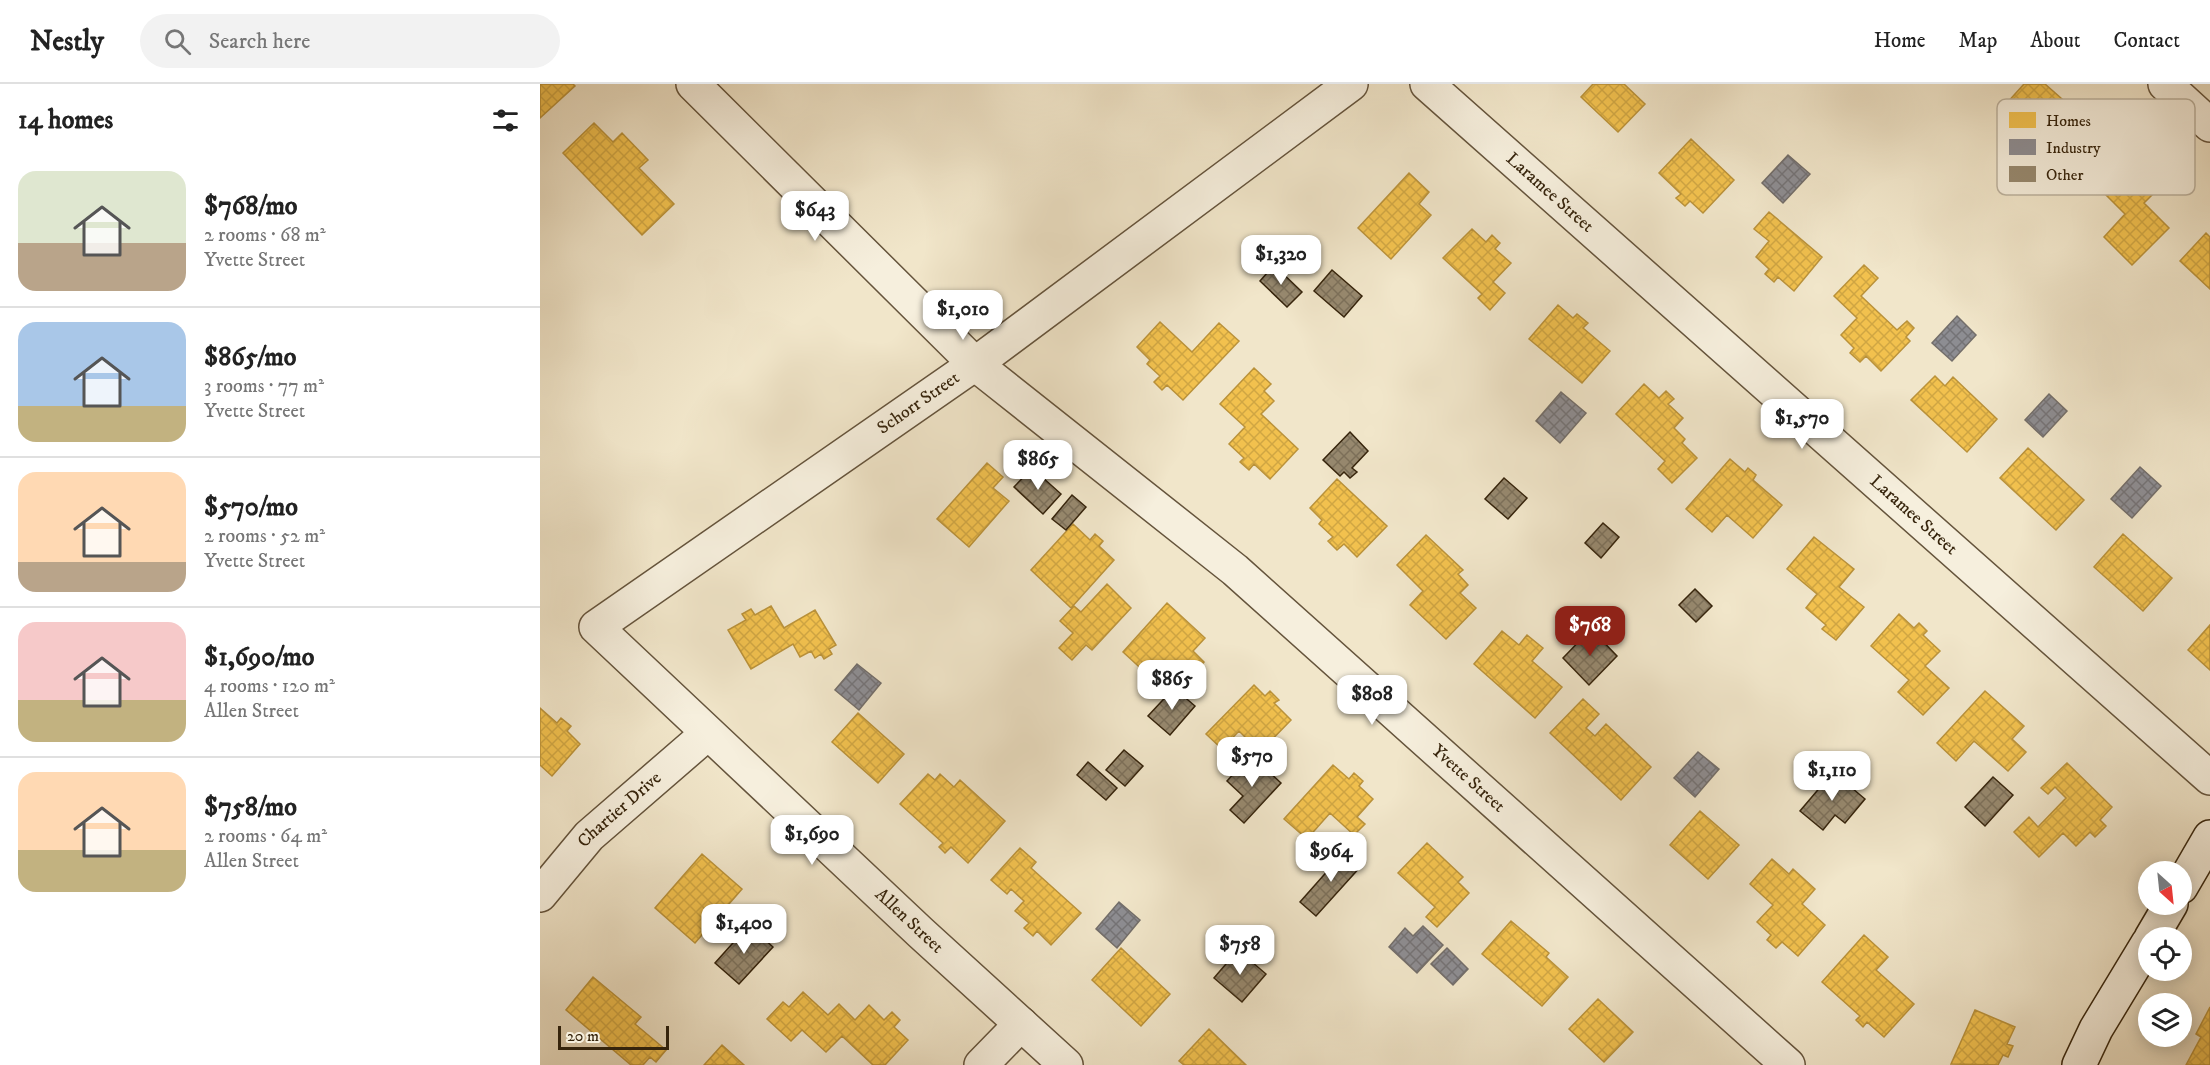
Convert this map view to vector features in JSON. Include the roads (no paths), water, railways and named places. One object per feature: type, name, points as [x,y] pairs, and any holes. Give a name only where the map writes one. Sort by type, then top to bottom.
[{"type":"street","name":"Yvette Street","points":[[693,84],[975,364],[1235,570],[1788,1065]]},
{"type":"street","name":"Schorr Street","points":[[596,627],[975,364],[1351,84]]},
{"type":"street","name":"Laramee Street","points":[[1427,84],[2210,778]]},
{"type":"street","points":[[2165,84],[2181,99]]},
{"type":"street","points":[[2195,111],[2210,125]]},
{"type":"street","name":"Allen Street","points":[[596,627],[1066,1065]]},
{"type":"street","name":"Chartier Drive","points":[[540,895],[589,836],[708,733]]},
{"type":"street","points":[[2192,868],[2210,837]]},
{"type":"street","points":[[2079,1065],[2096,1029],[2138,960]]},
{"type":"street","points":[[981,1065],[1021,1024]]}]
